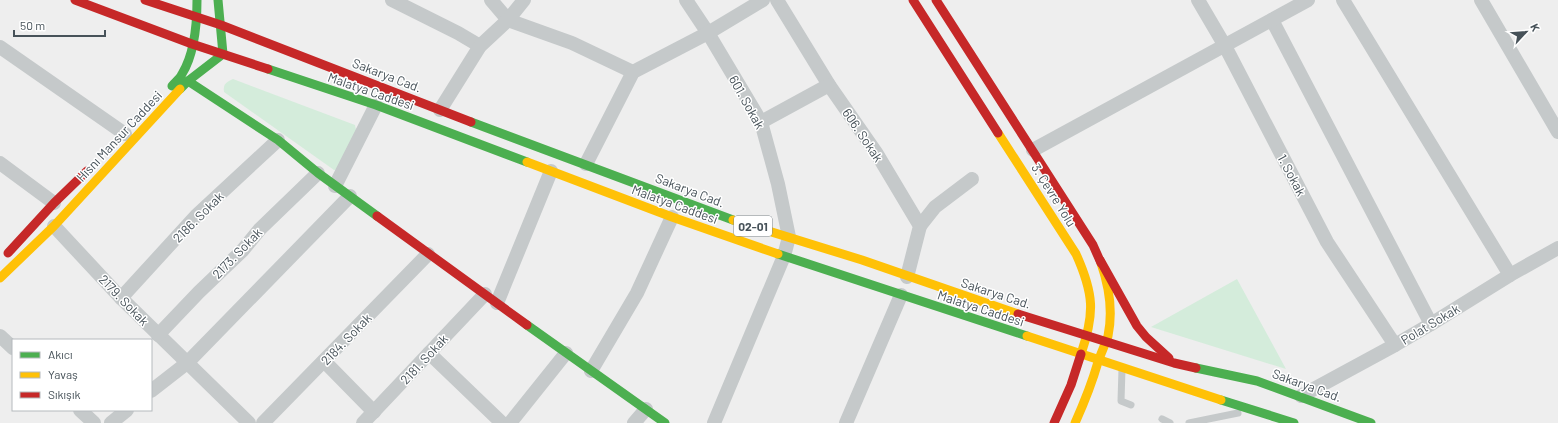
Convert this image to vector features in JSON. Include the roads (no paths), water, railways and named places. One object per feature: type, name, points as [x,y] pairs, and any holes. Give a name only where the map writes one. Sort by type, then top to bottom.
[{"type":"main road","name":"Malatya Caddesi","points":[[75,0],[192,44],[376,105],[672,217],[784,256],[1249,410],[1294,423]]},
{"type":"main road","name":"Sakarya Cad.","points":[[145,0],[221,25],[440,110],[729,219],[862,260],[907,277],[1105,342],[1174,363],[1257,381],[1371,423]]},
{"type":"main road","points":[[147,112],[184,73],[192,44],[197,17],[197,0]]},
{"type":"main road","points":[[218,0],[223,54]]},
{"type":"main road","name":"3. Çevre Yolu","points":[[913,0],[1017,160],[1079,261],[1087,280],[1090,294],[1091,316],[1087,336],[1071,385],[1054,423]]},
{"type":"main road","name":"3. Çevre Yolu","points":[[936,0],[1033,150],[1100,260],[1110,300],[1109,325],[1089,392],[1075,423]]},
{"type":"main road","name":"Hısnı Mansur Caddesi","points":[[0,278],[54,226],[188,81],[223,54]]},
{"type":"main road","points":[[188,81],[278,140],[335,186],[665,423]]},
{"type":"main road","points":[[0,261],[54,203],[93,166]]},
{"type":"main road","points":[[1100,260],[1137,326],[1146,337],[1174,363]]},
{"type":"street","points":[[392,0],[458,33],[480,46]]},
{"type":"street","points":[[492,0],[508,20],[572,43],[633,72]]},
{"type":"street","points":[[440,110],[480,46],[508,20],[524,0]]},
{"type":"street","name":"601. Sokak","points":[[686,0],[708,33],[761,122],[778,184],[788,237]]},
{"type":"street","points":[[586,164],[633,72],[708,33],[763,0]]},
{"type":"street","name":"606. Sokak","points":[[777,0],[829,85],[877,154],[920,226]]},
{"type":"street","name":"1. Sokak","points":[[1198,0],[1225,46],[1327,242],[1395,345]]},
{"type":"street","points":[[1033,150],[1308,0]]},
{"type":"street","points":[[1343,0],[1510,275]]},
{"type":"street","points":[[1481,0],[1558,132]]},
{"type":"street","points":[[1272,20],[1431,324]]},
{"type":"street","points":[[0,46],[125,134]]},
{"type":"street","points":[[761,122],[829,85]]},
{"type":"street","points":[[335,186],[376,105]]},
{"type":"street","name":"2186. Sokak","points":[[122,298],[196,216],[278,140]]},
{"type":"street","points":[[0,163],[54,203]]},
{"type":"street","points":[[497,303],[551,170]]},
{"type":"street","name":"2173. Sokak","points":[[158,335],[242,251],[260,229],[318,173]]},
{"type":"street","points":[[907,277],[920,226],[935,207],[972,179]]},
{"type":"street","points":[[152,390],[187,363],[350,196]]},
{"type":"street","points":[[591,371],[637,293],[672,217]]},
{"type":"street","name":"2179. Sokak","points":[[54,226],[158,335],[249,423]]},
{"type":"street","points":[[714,423],[784,256],[788,237]]},
{"type":"street","name":"Polat Sokak","points":[[1301,396],[1395,345],[1510,275],[1558,248]]},
{"type":"street","name":"2184. Sokak","points":[[264,423],[428,254]]},
{"type":"street","name":"2181. Sokak","points":[[364,423],[484,294]]},
{"type":"street","points":[[846,423],[901,295]]},
{"type":"street","points":[[0,336],[12,347]]},
{"type":"street","points":[[429,353],[502,423]]},
{"type":"street","points":[[510,423],[566,353]]},
{"type":"street","points":[[324,361],[374,412]]},
{"type":"street","points":[[634,423],[646,409]]},
{"type":"street","points":[[81,411],[94,423]]},
{"type":"street","points":[[111,423],[126,411]]},
{"type":"lane","points":[[1122,367],[1121,401],[1131,405]]},
{"type":"lane","points":[[1189,423],[1249,410]]},
{"type":"lane","points":[[1162,420],[1170,423]]}]
